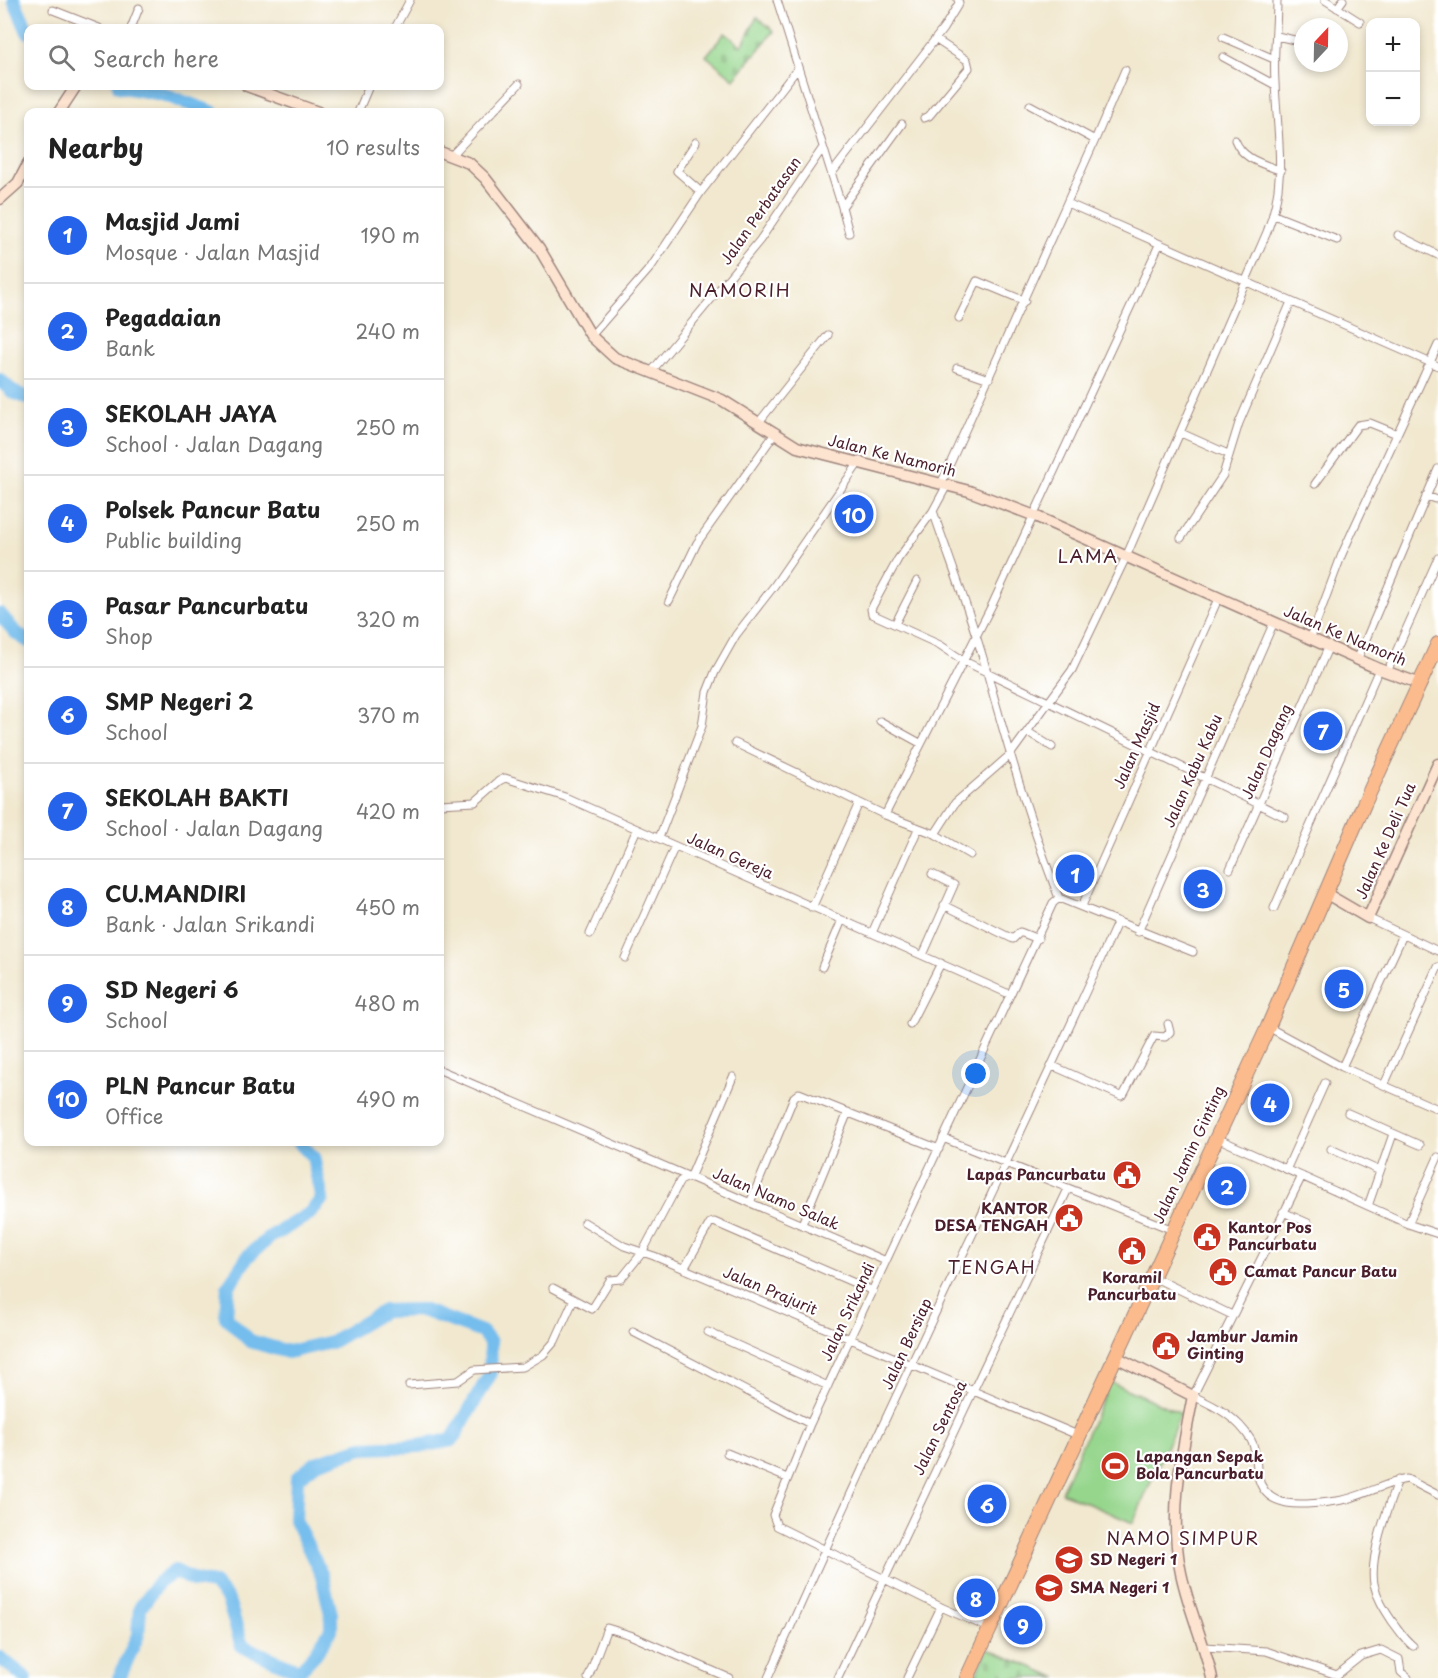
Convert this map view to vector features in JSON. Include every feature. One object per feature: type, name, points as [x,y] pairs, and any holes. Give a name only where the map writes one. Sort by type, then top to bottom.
[{"type":"highway","name":"Jalan Jamin Ginting","points":[[967,1678],[1268,1027],[1364,804],[1438,644]]},
{"type":"street","points":[[397,24],[410,0]]},
{"type":"street","points":[[777,0],[849,233]]},
{"type":"street","points":[[832,173],[935,39],[952,15],[959,3],[958,0]]},
{"type":"street","points":[[935,834],[955,803],[1010,756],[1072,670],[1126,556],[1274,215],[1281,171],[1274,59],[1277,36],[1277,0]]},
{"type":"street","points":[[1325,0],[1360,22]]},
{"type":"street","points":[[1337,8],[1343,0]]},
{"type":"street","points":[[133,24],[139,8]]},
{"type":"street","points":[[53,10],[89,24]]},
{"type":"street","points":[[1223,36],[1274,59]]},
{"type":"street","points":[[1277,36],[1294,40]]},
{"type":"street","points":[[924,118],[969,68],[967,60],[935,39]]},
{"type":"street","points":[[1223,57],[1275,85]]},
{"type":"street","points":[[591,336],[651,267],[701,192],[798,68]]},
{"type":"street","points":[[1125,70],[933,511],[898,559],[871,609],[874,615],[940,645],[964,661],[1258,806],[1285,817]]},
{"type":"street","points":[[452,155],[519,84]]},
{"type":"street","points":[[62,108],[73,90]]},
{"type":"street","points":[[258,90],[307,108]]},
{"type":"street","points":[[360,108],[367,90]]},
{"type":"street","points":[[1030,105],[1095,140]]},
{"type":"street","points":[[842,207],[902,124]]},
{"type":"street","points":[[1235,140],[1240,151],[1247,158],[1281,171]]},
{"type":"street","points":[[696,142],[677,171],[701,192]]},
{"type":"street","name":"Jalan Perbatasan","points":[[651,372],[754,248],[822,149]]},
{"type":"street","name":"Jalan Ke Namorih","points":[[444,153],[478,170],[539,248],[591,336],[615,358],[722,400],[797,447],[860,461],[919,480],[944,484],[1035,516],[1383,671],[1421,684]]},
{"type":"street","points":[[0,199],[18,183],[24,172]]},
{"type":"street","points":[[1067,203],[1438,366]]},
{"type":"street","points":[[1274,215],[1337,240]]},
{"type":"street","points":[[1398,236],[1438,255]]},
{"type":"street","points":[[885,815],[1035,516],[1122,321],[1159,245]]},
{"type":"street","points":[[959,318],[977,281],[1025,302]]},
{"type":"street","points":[[1181,538],[1221,480],[1228,454],[1291,302]]},
{"type":"street","points":[[759,422],[828,334]]},
{"type":"street","points":[[1311,637],[1342,554],[1438,345]]},
{"type":"street","points":[[957,368],[989,379]]},
{"type":"street","points":[[1315,484],[1358,425],[1370,423],[1397,434]]},
{"type":"street","points":[[669,601],[697,543],[776,432]]},
{"type":"street","points":[[1180,433],[1228,454]]},
{"type":"street","points":[[659,838],[702,726],[707,693],[715,672],[736,635],[774,586],[860,461]]},
{"type":"street","points":[[1358,658],[1438,469]]},
{"type":"street","points":[[1426,496],[1435,499]]},
{"type":"street","points":[[933,511],[987,671],[1031,827],[1059,898],[1138,932],[1193,952]]},
{"type":"street","points":[[1274,909],[1383,671],[1438,558]]},
{"type":"street","points":[[895,624],[917,581]]},
{"type":"street","name":"Jalan Masjid","points":[[1082,906],[1218,599]]},
{"type":"street","name":"Jalan Kabu Kabu","points":[[1138,932],[1274,622]]},
{"type":"street","name":"Jalan Dagang","points":[[1230,869],[1329,646]]},
{"type":"street","points":[[880,721],[920,743]]},
{"type":"street","points":[[1028,732],[1052,747]]},
{"type":"street","points":[[735,743],[885,815],[935,834],[970,855]]},
{"type":"street","name":"Jalan Ke Deli Tua","points":[[1325,893],[1368,918],[1438,764]]},
{"type":"street","name":"Jalan Gereja","points":[[444,804],[475,802],[499,780],[505,778],[565,797],[1009,994]]},
{"type":"street","points":[[812,908],[859,803]]},
{"type":"street","points":[[590,934],[637,829]]},
{"type":"street","points":[[872,933],[918,829]]},
{"type":"street","points":[[626,958],[675,846]]},
{"type":"street","points":[[923,956],[954,885],[932,874]]},
{"type":"street","name":"Jalan Srikandi","points":[[991,1629],[941,1607],[773,1522],[775,1508],[810,1424],[1009,994],[1038,939],[1053,903],[1059,898]]},
{"type":"street","points":[[944,904],[1013,939],[1020,932],[1038,939]]},
{"type":"street","points":[[1368,918],[1438,951]]},
{"type":"street","points":[[822,967],[842,920]]},
{"type":"street","name":"Jalan Bersiap","points":[[768,1678],[825,1548],[913,1366],[1117,923]]},
{"type":"street","points":[[1342,1067],[1403,935]]},
{"type":"street","points":[[910,1024],[941,963]]},
{"type":"street","points":[[1384,1085],[1438,968]]},
{"type":"street","points":[[1053,1066],[1120,1096],[1124,1094],[1154,1036],[1165,1037],[1170,1032],[1168,1024]]},
{"type":"street","points":[[1268,1027],[1342,1067],[1438,1109]]},
{"type":"street","points":[[444,1072],[690,1178]]},
{"type":"street","name":"Jalan Namo Salak","points":[[733,1077],[690,1178],[886,1260]]},
{"type":"street","points":[[1287,1168],[1325,1083]]},
{"type":"street","points":[[750,1203],[794,1097],[799,1093],[939,1149]]},
{"type":"street","points":[[802,1224],[848,1112]]},
{"type":"street","points":[[1348,1113],[1420,1145]]},
{"type":"street","points":[[1368,1206],[1393,1134]]},
{"type":"street","points":[[943,1138],[1173,1230]]},
{"type":"street","points":[[1217,1138],[1408,1224],[1438,1234]]},
{"type":"street","points":[[1331,1149],[1380,1171]]},
{"type":"street","points":[[1408,1224],[1438,1157]]},
{"type":"street","points":[[1212,1678],[1205,1647],[1180,1569],[1177,1542],[1177,1481],[1193,1396],[1302,1176]]},
{"type":"street","points":[[553,1288],[592,1309],[610,1280],[621,1279],[642,1253],[680,1181],[684,1177],[690,1178]]},
{"type":"street","name":"Jalan Sentosa","points":[[838,1678],[1068,1189]]},
{"type":"street","points":[[1283,1212],[1308,1223]]},
{"type":"street","name":"Jalan Prajurit","points":[[584,1222],[624,1246],[684,1269],[1080,1436]]},
{"type":"street","points":[[684,1269],[701,1235],[710,1222],[714,1222],[873,1291]]},
{"type":"street","points":[[1153,1277],[1232,1315]]},
{"type":"street","points":[[409,1385],[458,1381],[474,1370],[524,1367],[543,1355],[555,1341],[574,1299]]},
{"type":"street","points":[[633,1332],[810,1424]]},
{"type":"street","points":[[708,1332],[828,1386]]},
{"type":"street","points":[[1116,1357],[1225,1412],[1252,1441],[1263,1488],[1272,1500],[1279,1503],[1340,1500],[1398,1480],[1410,1479],[1438,1495]]},
{"type":"street","points":[[727,1453],[787,1478]]},
{"type":"street","points":[[1398,1480],[1381,1535],[1373,1574],[1377,1596],[1382,1606],[1406,1640],[1413,1646]]},
{"type":"street","points":[[907,1678],[941,1607]]},
{"type":"street","points":[[588,1678],[607,1628],[630,1635],[729,1678]]},
{"type":"street","points":[[1205,1647],[1266,1651],[1337,1675],[1361,1656],[1381,1650],[1399,1659],[1401,1672],[1408,1678]]},
{"type":"green space","points":[[757,17],[774,31],[734,79],[706,56],[725,33],[742,46]]},
{"type":"green space","name":"Lapangan Sepak Bola Pancurbatu","points":[[1110,1382],[1181,1413],[1133,1523],[1061,1492]]},
{"type":"green space","points":[[988,1649],[1058,1678],[975,1678]]},
{"type":"waterway","points":[[14,0],[24,24]]},
{"type":"waterway","points":[[140,90],[162,94],[201,108]]},
{"type":"waterway","points":[[0,380],[13,392],[24,396]]},
{"type":"waterway","points":[[0,614],[15,632],[24,638]]},
{"type":"waterway","points":[[119,1678],[138,1635],[140,1608],[158,1583],[175,1571],[195,1581],[214,1584],[228,1600],[242,1646],[299,1671],[315,1654],[331,1630],[331,1614],[322,1576],[295,1520],[297,1478],[316,1463],[362,1448],[419,1446],[452,1440],[491,1373],[490,1342],[482,1332],[422,1310],[384,1311],[331,1342],[288,1352],[250,1341],[226,1317],[228,1287],[248,1256],[270,1237],[309,1214],[322,1199],[313,1157],[303,1146]]},
{"type":"waterway","points":[[0,1658],[26,1678]]},
{"type":"place","name":"PLN Pancur Batu","points":[[854,514]]},
{"type":"place","name":"SEKOLAH BAKTI","points":[[1323,731]]},
{"type":"place","name":"Masjid Jami","points":[[1075,874]]},
{"type":"place","name":"SEKOLAH JAYA","points":[[1203,889]]},
{"type":"place","name":"Pasar Pancurbatu","points":[[1344,989]]},
{"type":"place","name":"Polsek Pancur Batu","points":[[1270,1103]]},
{"type":"place","name":"Lapas Pancurbatu","points":[[1127,1175]]},
{"type":"place","name":"Pegadaian","points":[[1227,1186]]},
{"type":"place","name":"KANTOR DESA TENGAH","points":[[1069,1218]]},
{"type":"place","name":"Kantor Pos Pancurbatu","points":[[1207,1237]]},
{"type":"place","name":"Koramil Pancurbatu","points":[[1132,1251]]},
{"type":"place","name":"Camat Pancur Batu","points":[[1223,1272]]},
{"type":"place","name":"Jambur Jamin Ginting","points":[[1166,1346]]},
{"type":"place","name":"Lapangan Sepak Bola Pancurbatu","points":[[1115,1466]]},
{"type":"place","name":"SMP Negeri 2","points":[[987,1504]]},
{"type":"place","name":"SD Negeri 1","points":[[1069,1560]]},
{"type":"place","name":"SMA Negeri 1","points":[[1049,1588]]},
{"type":"place","name":"CU.MANDIRI","points":[[976,1598]]},
{"type":"place","name":"SD Negeri 6","points":[[1023,1625]]},
{"type":"district","name":"NAMORIH","points":[[740,291]]},
{"type":"district","name":"LAMA","points":[[1088,557]]},
{"type":"district","name":"TENGAH","points":[[992,1268]]},
{"type":"district","name":"NAMO SIMPUR","points":[[1183,1539]]}]
